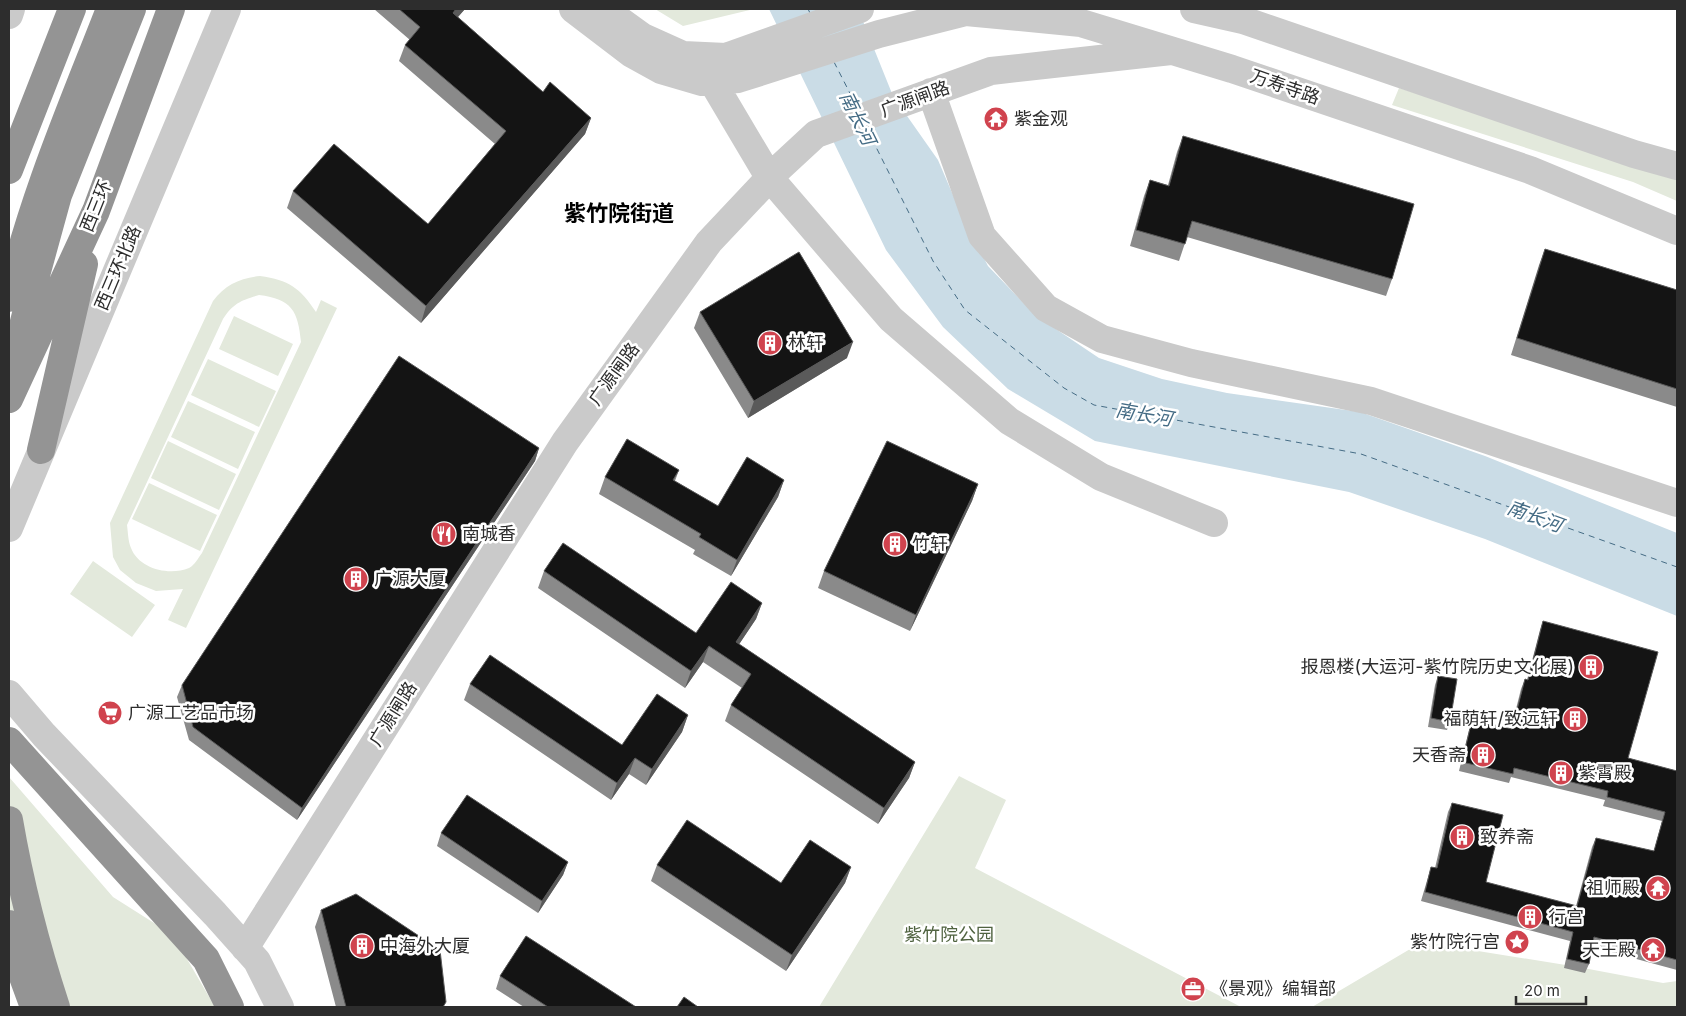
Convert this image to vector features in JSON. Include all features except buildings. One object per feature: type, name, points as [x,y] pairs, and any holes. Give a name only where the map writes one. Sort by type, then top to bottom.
[{"type":"highway","points":[[9,170],[72,9]]},
{"type":"highway","points":[[9,397],[16,349],[48,193],[110,9]]},
{"type":"highway","points":[[9,298],[15,272],[48,193],[132,9]]},
{"type":"highway","name":"西三环","points":[[9,397],[96,210],[171,9]]},
{"type":"highway","points":[[41,450],[96,210]]},
{"type":"highway","points":[[9,741],[206,959],[230,1007]]},
{"type":"highway","points":[[9,820],[31,927],[56,1007]]},
{"type":"highway","points":[[9,924],[19,966],[34,1007]]},
{"type":"street","points":[[9,16],[11,9]]},
{"type":"street","name":"西三环北路","points":[[9,528],[227,9]]},
{"type":"street","points":[[573,9],[632,54],[661,70],[702,82],[712,81],[770,177],[890,319],[1009,421],[1101,477],[1214,523]]},
{"type":"street","points":[[604,9],[643,37],[683,55],[726,57],[860,9]]},
{"type":"street","points":[[1194,9],[1243,20],[1634,154],[1677,166]]},
{"type":"street","name":"万寿寺路","points":[[712,81],[738,79],[879,34],[966,12],[1081,23],[1232,69],[1530,170],[1677,231]]},
{"type":"street","name":"广源闸路","points":[[245,948],[565,442],[708,242],[770,177],[816,134],[991,71],[1171,51]]},
{"type":"street","points":[[931,93],[982,236],[1046,308],[1102,339],[1191,363],[1372,401],[1677,503]]},
{"type":"street","points":[[9,694],[44,735],[215,914],[257,961],[280,1007]]},
{"type":"green space","points":[[655,9],[754,9],[683,26]]},
{"type":"green space","points":[[1399,88],[1677,176],[1677,201],[1633,182],[1392,105]]},
{"type":"green space","points":[[260,276],[279,280],[293,286],[305,297],[316,312],[321,300],[337,308],[186,628],[168,620],[183,589],[156,591],[136,583],[120,570],[113,557],[110,523],[213,301],[234,283]],"holes":[[[259,295],[286,303],[291,308],[298,322],[301,342],[202,553],[191,567],[181,570],[164,571],[148,566],[135,555],[131,548],[127,525],[223,319],[230,309],[243,301]]]},
{"type":"green space","points":[[234,316],[293,344],[278,376],[219,349]]},
{"type":"green space","points":[[208,359],[276,391],[259,427],[191,395]]},
{"type":"green space","points":[[188,401],[255,432],[238,469],[171,437]]},
{"type":"green space","points":[[168,441],[236,474],[219,510],[151,478]]},
{"type":"green space","points":[[149,483],[217,515],[200,551],[132,519]]},
{"type":"green space","points":[[93,561],[155,605],[132,637],[70,594]]},
{"type":"green space","name":"紫竹院公园","points":[[959,776],[1006,800],[975,868],[1241,1007],[819,1007]]},
{"type":"green space","points":[[9,777],[113,897],[173,935],[215,1007],[42,1007],[9,966]]},
{"type":"green space","points":[[1422,942],[1578,967],[1663,983],[1677,981],[1677,1007],[1312,1007]]},
{"type":"water","name":"南长河","points":[[769,9],[858,9],[893,96],[938,160],[962,216],[988,266],[1035,315],[1099,358],[1162,379],[1227,393],[1360,412],[1485,456],[1677,533],[1677,616],[1485,539],[1349,492],[1095,441],[1008,389],[943,327],[886,250]]},
{"type":"ferry route","points":[[808,9],[810,13]]},
{"type":"ferry route","points":[[834,62],[856,105]]},
{"type":"ferry route","points":[[867,129],[933,261],[965,310],[1064,388],[1094,405],[1361,454],[1677,567]]},
{"type":"place","name":"紫金观","points":[[996,119]]},
{"type":"place","name":"林轩","points":[[770,343]]},
{"type":"place","name":"南城香","points":[[444,534]]},
{"type":"place","name":"竹轩","points":[[895,544]]},
{"type":"place","name":"广源大厦","points":[[356,579]]},
{"type":"place","name":"报恩楼(大运河-紫竹院历史文化展)","points":[[1591,667]]},
{"type":"place","name":"广源工艺品市场","points":[[110,713]]},
{"type":"place","name":"福荫轩/致远轩","points":[[1575,719]]},
{"type":"place","name":"天香斋","points":[[1483,755]]},
{"type":"place","name":"紫霄殿","points":[[1561,773]]},
{"type":"place","name":"致养斋","points":[[1462,837]]},
{"type":"place","name":"祖师殿","points":[[1658,888]]},
{"type":"place","name":"行宫","points":[[1530,917]]},
{"type":"place","name":"紫竹院行宫","points":[[1517,942]]},
{"type":"place","name":"中海外大厦","points":[[362,946]]},
{"type":"place","name":"天王殿","points":[[1653,950]]},
{"type":"place","name":"《景观》编辑部","points":[[1193,989]]},
{"type":"district","name":"紫竹院街道","points":[[619,213]]}]
